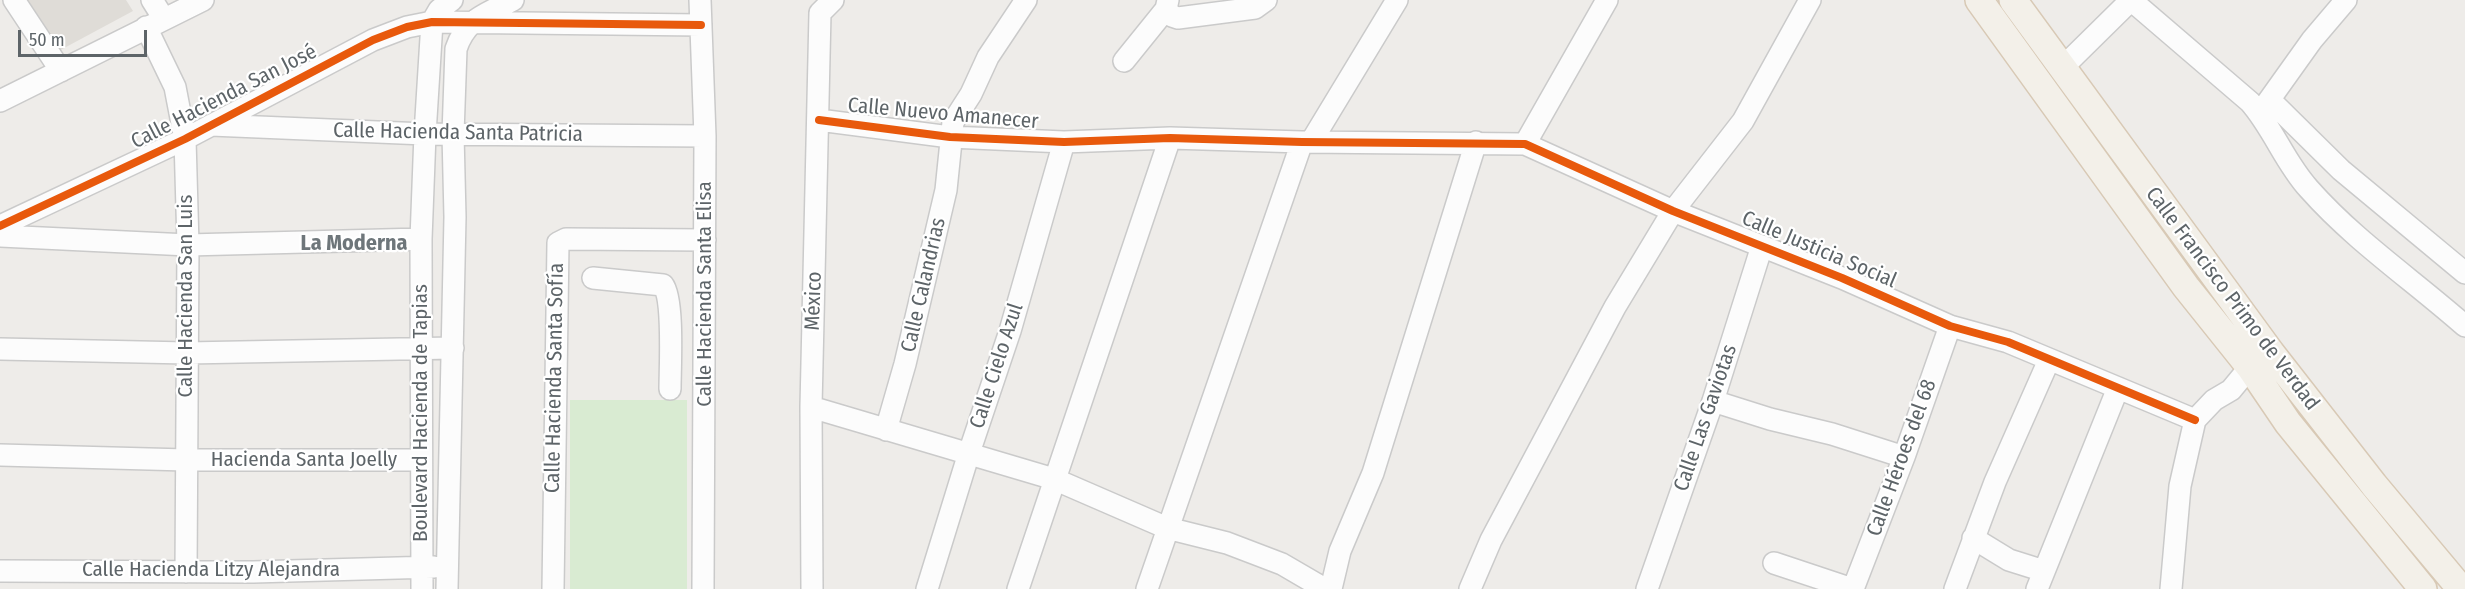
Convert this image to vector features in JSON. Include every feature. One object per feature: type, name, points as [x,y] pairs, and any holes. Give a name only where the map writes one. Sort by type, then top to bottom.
[{"type":"main road","name":"Calle Francisco Primo de Verdad","points":[[1979,0],[2186,287],[2261,360],[2381,493],[2461,589]]},
{"type":"main road","name":"Calle Francisco Primo de Verdad","points":[[2013,0],[2261,360],[2288,423],[2424,589]]},
{"type":"street","points":[[14,0],[61,71]]},
{"type":"street","name":"Calle Hacienda San Luis","points":[[152,0],[155,23],[175,87],[185,140],[188,245],[186,572]]},
{"type":"street","points":[[0,101],[203,0]]},
{"type":"street","points":[[432,22],[439,10],[452,0]]},
{"type":"street","name":"Calle Hacienda San José","points":[[0,226],[185,140],[373,40],[407,27],[432,22],[470,23],[513,0]]},
{"type":"street","name":"Calle Hacienda Santa Elisa","points":[[700,0],[705,136],[703,589]]},
{"type":"street","name":"Calle Calandrias","points":[[886,430],[905,364],[937,233],[946,190],[953,122],[971,94],[988,57],[1026,0]]},
{"type":"street","points":[[1167,4],[1172,16],[1178,18],[1255,8],[1266,0]]},
{"type":"street","points":[[1147,589],[1307,142],[1397,0]]},
{"type":"street","points":[[1525,144],[1607,0]]},
{"type":"street","points":[[1470,589],[1491,540],[1610,317],[1672,211],[1743,121],[1810,0]]},
{"type":"street","points":[[2062,68],[2131,0],[2232,85],[2265,106],[2465,273]]},
{"type":"street","points":[[2265,106],[2312,40],[2346,0]]},
{"type":"street","name":"México","points":[[812,589],[811,407],[821,4]]},
{"type":"street","points":[[1124,61],[1167,4]]},
{"type":"street","name":"Boulevard Hacienda de Tapias","points":[[422,589],[421,239],[432,22]]},
{"type":"street","points":[[470,23],[701,25]]},
{"type":"street","name":"Boulevard Hacienda de Tapias","points":[[447,589],[453,348],[455,217],[453,134],[456,49],[459,39],[470,23]]},
{"type":"street","points":[[2265,106],[2293,169],[2324,205],[2393,267],[2463,319]]},
{"type":"street","name":"Calle Nuevo Amanecer","points":[[819,120],[951,137],[1064,142],[1170,138],[1525,144]]},
{"type":"street","name":"Calle Hacienda Santa Patricia","points":[[211,125],[425,134],[705,136]]},
{"type":"street","points":[[1018,589],[1170,138]]},
{"type":"street","name":"Calle Cielo Azul","points":[[927,589],[1010,331],[1064,142]]},
{"type":"street","points":[[1331,589],[1340,551],[1373,473],[1476,142]]},
{"type":"street","name":"Calle Justicia Social","points":[[1525,144],[1672,211],[1842,278],[1950,326],[2008,342],[2195,420]]},
{"type":"street","points":[[0,236],[188,245],[421,239]]},
{"type":"street","name":"Calle Hacienda Santa Sofía","points":[[553,589],[558,243],[566,239],[705,240]]},
{"type":"street","name":"Calle Las Gaviotas","points":[[1647,589],[1713,401],[1762,246]]},
{"type":"street","points":[[593,278],[663,285],[667,290],[670,389]]},
{"type":"street","name":"Calle Héroes del 68","points":[[1852,589],[1904,457],[1950,326]]},
{"type":"street","points":[[670,334],[705,333]]},
{"type":"street","points":[[0,349],[187,353],[453,348]]},
{"type":"street","points":[[1955,589],[1995,482],[2049,360]]},
{"type":"street","points":[[2173,583],[2180,486],[2195,420],[2214,400],[2231,390],[2261,360]]},
{"type":"street","points":[[1973,538],[2040,580],[2118,388]]},
{"type":"street","points":[[1713,401],[1770,419],[1832,434],[1904,457]]},
{"type":"street","points":[[811,407],[1054,479],[1167,528],[1227,543],[1282,564],[1324,589]]},
{"type":"street","name":"Hacienda Santa Joelly","points":[[0,455],[186,460],[421,460]]},
{"type":"street","points":[[1774,563],[1852,589]]},
{"type":"street","name":"Calle Hacienda Litzy Alejandra","points":[[0,571],[121,580],[186,572],[253,581],[447,566]]},
{"type":"shaded area","points":[[18,0],[126,0],[133,11],[53,54]]},
{"type":"green space","points":[[570,400],[687,400],[687,589],[570,589]]},
{"type":"cycle path","points":[[0,226],[185,139],[373,40],[407,27],[432,22],[701,25]]},
{"type":"cycle path","points":[[819,120],[950,137],[1064,142],[1170,138],[1525,144],[1673,211],[1842,278],[1950,326],[2008,342],[2195,420]]},
{"type":"district","name":"La Moderna","points":[[354,244]]}]
